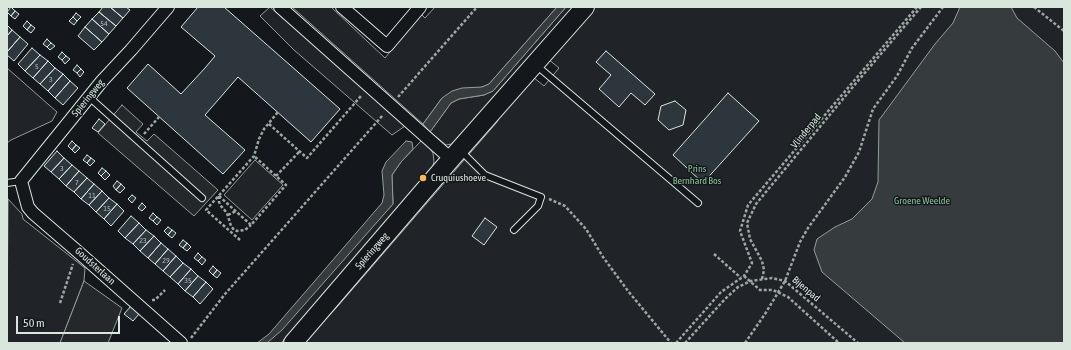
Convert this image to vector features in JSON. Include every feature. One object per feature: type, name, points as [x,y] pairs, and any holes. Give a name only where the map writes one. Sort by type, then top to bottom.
[{"type":"street","name":"Spieringweg","points":[[21,182],[89,96],[168,7]]},
{"type":"street","points":[[280,7],[391,106],[456,154]]},
{"type":"street","points":[[350,10],[387,46],[420,7]]},
{"type":"street","name":"Spieringweg","points":[[293,343],[585,7]]},
{"type":"street","name":"Goudsterlaan","points":[[21,182],[28,207],[33,213],[181,343]]},
{"type":"lane","points":[[535,64],[698,203]]},
{"type":"lane","points":[[89,96],[202,198]]},
{"type":"lane","points":[[456,154],[485,175],[541,197],[538,206],[514,230]]},
{"type":"lane","points":[[7,183],[21,182]]},
{"type":"path","points":[[188,343],[225,294],[477,7]]},
{"type":"path","points":[[676,343],[721,292],[743,277],[752,263],[740,231],[748,205],[916,7]]},
{"type":"path","name":"Vlinderpad","points":[[762,279],[764,270],[762,261],[750,239],[747,223],[756,204],[921,7]]},
{"type":"path","points":[[745,343],[779,292],[804,235],[845,177],[859,152],[873,108],[897,76],[912,48],[943,7]]},
{"type":"path","points":[[1034,7],[1064,31]]},
{"type":"path","points":[[269,124],[308,158],[370,87]]},
{"type":"path","points":[[240,240],[233,231],[206,210],[254,156],[264,129],[278,112]]},
{"type":"path","points":[[138,140],[159,117]]},
{"type":"path","points":[[276,176],[300,151]]},
{"type":"path","points":[[233,231],[245,230],[252,225],[286,185],[254,156]]},
{"type":"path","points":[[219,196],[252,225]]},
{"type":"path","points":[[219,196],[219,202],[228,215],[233,231]]},
{"type":"path","points":[[541,197],[565,206],[586,229],[603,257],[624,286],[671,343]]},
{"type":"path","points":[[228,215],[236,211]]},
{"type":"path","points":[[60,303],[77,251]]},
{"type":"path","points":[[714,254],[760,290],[773,290],[788,297],[839,343]]},
{"type":"path","name":"Bijenpad","points":[[685,343],[725,298],[738,287],[762,279],[772,278],[785,281],[858,343]]},
{"type":"green space","points":[[270,7],[378,100],[405,126],[392,135],[294,50],[260,16]]},
{"type":"green space","points":[[292,7],[331,7],[385,58],[421,14],[425,18],[435,7],[557,7],[489,84],[442,98],[423,124]]},
{"type":"green space","points":[[566,7],[577,7],[458,143],[446,145],[430,132],[451,103],[459,99],[484,95],[493,91]]},
{"type":"green space","name":"Groene Weelde","points":[[593,7],[1064,7],[1064,343],[303,343],[337,307],[497,122],[502,112],[533,77],[544,86],[559,68],[548,59]]},
{"type":"green space","points":[[7,68],[57,112],[52,121],[7,143]]},
{"type":"green space","points":[[421,141],[428,146],[433,153],[434,162],[431,171],[408,200],[281,343],[266,343],[393,204],[392,175],[401,162]]},
{"type":"green space","points":[[255,160],[283,185],[252,220],[224,195]]},
{"type":"green space","points":[[8,199],[22,214],[23,219],[85,268],[84,281],[60,343],[7,343]]},
{"type":"shaded area","points":[[557,7],[566,7],[493,91],[484,95],[459,99],[451,103],[430,132],[423,124],[442,98],[452,91],[462,88],[482,87],[489,84]]},
{"type":"shaded area","points":[[960,7],[1011,7],[1017,18],[1055,51],[1064,63],[1064,343],[905,343],[822,272],[814,250],[817,239],[835,227],[852,219],[872,199],[878,182],[879,120],[935,44],[953,23]]},
{"type":"shaded area","points":[[122,105],[143,124],[136,132],[147,141],[154,134],[218,190],[194,216],[98,133]]},
{"type":"shaded area","points":[[406,141],[412,142],[413,149],[392,175],[393,204],[282,330],[267,343],[257,343],[269,334],[382,203],[384,195],[382,171],[386,162]]},
{"type":"shaded area","points":[[84,281],[122,308],[108,343],[60,343]]},
{"type":"building","points":[[11,7],[15,11],[11,16],[7,12]]},
{"type":"building","points":[[103,7],[110,7],[123,18],[116,26],[99,12]]},
{"type":"building","points":[[110,7],[126,7],[130,10],[123,18]]},
{"type":"building","points":[[198,7],[224,7],[340,109],[311,142],[238,77],[205,115],[245,150],[223,174],[127,88],[148,64],[181,94],[205,68],[215,56],[181,27]]},
{"type":"building","points":[[15,11],[19,14],[15,19],[11,16]]},
{"type":"building","points":[[99,12],[116,26],[109,34],[92,19]]},
{"type":"building","points":[[76,13],[81,17],[77,21],[73,17]]},
{"type":"building","points":[[73,17],[77,21],[74,25],[69,21]]},
{"type":"building","points":[[92,19],[109,34],[102,42],[85,27]]},
{"type":"building","points":[[27,21],[31,25],[27,30],[23,26]]},
{"type":"building","points":[[7,25],[12,30],[7,36]]},
{"type":"building","points":[[31,25],[35,28],[31,33],[27,30]]},
{"type":"building","points":[[85,27],[102,42],[94,50],[78,36]]},
{"type":"building","points":[[12,30],[20,37],[7,52],[7,36]]},
{"type":"building","points":[[20,37],[28,44],[14,61],[7,55],[7,52]]},
{"type":"building","points":[[47,39],[51,43],[47,47],[43,44]]},
{"type":"building","points":[[51,43],[55,46],[50,50],[47,47]]},
{"type":"building","points":[[32,48],[40,55],[25,71],[18,64]]},
{"type":"building","points":[[606,51],[655,94],[645,105],[631,93],[619,107],[599,89],[611,75],[596,62]]},
{"type":"building","points":[[62,52],[66,56],[62,60],[58,57]]},
{"type":"building","points":[[40,55],[48,61],[33,78],[25,71]]},
{"type":"building","points":[[66,56],[70,59],[65,64],[62,60]]},
{"type":"building","points":[[48,61],[55,68],[40,84],[33,78]]},
{"type":"building","points":[[77,65],[81,69],[77,73],[73,70]]},
{"type":"building","points":[[55,68],[63,74],[48,91],[40,84]]},
{"type":"building","points":[[81,69],[84,72],[80,77],[77,73]]},
{"type":"building","points":[[63,74],[70,81],[55,98],[48,91]]},
{"type":"building","points":[[70,81],[78,88],[63,105],[55,98]]},
{"type":"building","points":[[728,93],[759,121],[703,183],[673,155]]},
{"type":"building","points":[[675,101],[686,110],[683,125],[669,130],[658,120],[661,106]]},
{"type":"building","points":[[99,119],[105,124],[98,132],[92,128]]},
{"type":"building","points":[[72,141],[76,145],[72,150],[68,146]]},
{"type":"building","points":[[76,145],[80,148],[75,153],[72,150]]},
{"type":"building","points":[[57,151],[64,158],[51,172],[44,166]]},
{"type":"building","points":[[87,155],[91,158],[87,163],[83,160]]},
{"type":"building","points":[[64,158],[72,165],[59,179],[51,172]]},
{"type":"building","points":[[91,158],[95,161],[90,166],[87,163]]},
{"type":"building","points":[[72,165],[79,171],[66,186],[59,179]]},
{"type":"building","points":[[102,168],[106,171],[101,176],[98,173]]},
{"type":"building","points":[[79,171],[87,178],[74,192],[66,186]]},
{"type":"building","points":[[106,171],[110,175],[105,180],[101,176]]},
{"type":"building","points":[[87,178],[94,184],[81,199],[74,192]]},
{"type":"building","points":[[117,181],[121,184],[116,190],[113,186]]},
{"type":"building","points":[[94,184],[102,191],[89,205],[81,199]]},
{"type":"building","points":[[121,184],[125,188],[120,193],[116,190]]},
{"type":"building","points":[[102,191],[109,198],[96,212],[89,205]]},
{"type":"building","points":[[132,195],[136,198],[132,203],[128,199]]},
{"type":"building","points":[[109,198],[117,204],[104,219],[96,212]]},
{"type":"building","points":[[142,203],[146,207],[142,211],[138,208]]},
{"type":"building","points":[[117,204],[124,211],[111,226],[104,219]]},
{"type":"building","points":[[153,213],[157,217],[153,221],[149,218]]},
{"type":"building","points":[[131,216],[139,223],[125,238],[118,231]]},
{"type":"building","points":[[157,217],[161,220],[157,225],[153,221]]},
{"type":"building","points":[[485,218],[497,227],[484,245],[472,236]]},
{"type":"building","points":[[139,223],[146,230],[133,244],[125,238]]},
{"type":"building","points":[[168,227],[172,230],[168,235],[164,231]]},
{"type":"building","points":[[146,230],[154,236],[140,251],[133,244]]},
{"type":"building","points":[[172,230],[176,233],[172,238],[168,235]]},
{"type":"building","points":[[154,236],[161,243],[148,258],[140,251]]},
{"type":"building","points":[[183,240],[187,243],[183,248],[179,245]]},
{"type":"building","points":[[161,243],[168,249],[155,264],[148,258]]},
{"type":"building","points":[[187,243],[191,247],[187,251],[183,248]]},
{"type":"building","points":[[168,249],[176,256],[163,271],[155,264]]},
{"type":"building","points":[[198,253],[202,257],[198,261],[194,258]]},
{"type":"building","points":[[176,256],[183,263],[170,277],[163,271]]},
{"type":"building","points":[[202,257],[206,260],[202,265],[198,261]]},
{"type":"building","points":[[183,263],[191,269],[178,284],[170,277]]},
{"type":"building","points":[[213,266],[217,270],[213,275],[209,271]]},
{"type":"building","points":[[191,269],[198,276],[185,291],[178,284]]},
{"type":"building","points":[[217,270],[221,273],[217,278],[213,275]]},
{"type":"building","points":[[198,276],[206,282],[193,297],[185,291]]},
{"type":"building","points":[[206,282],[213,289],[200,304],[193,297]]},
{"type":"building","points":[[131,306],[139,314],[133,321],[124,314]]},
{"type":"place","name":"Cruquiushoeve","points":[[423,178]]},
{"type":"park label","name":"Prins Bernhard Bos","points":[[697,174]]}]
